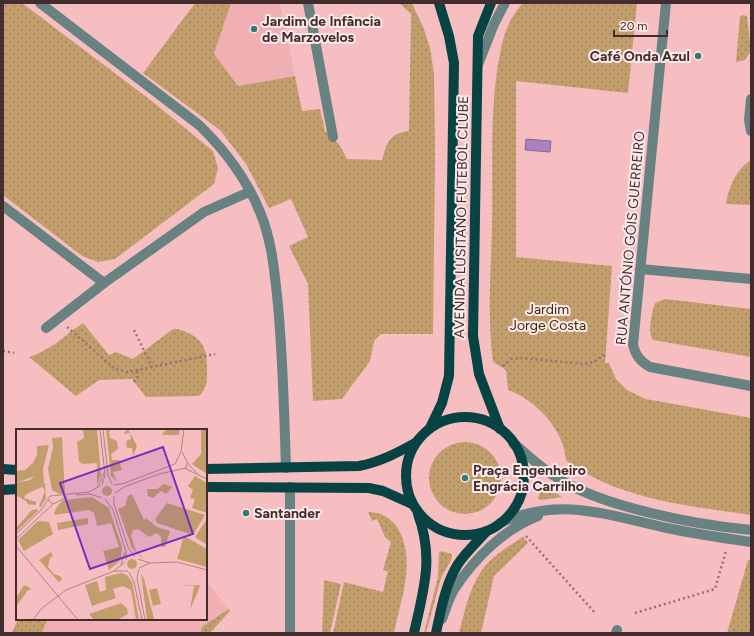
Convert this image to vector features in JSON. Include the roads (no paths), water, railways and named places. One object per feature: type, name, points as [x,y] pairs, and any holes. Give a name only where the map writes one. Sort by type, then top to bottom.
[{"type":"main road","name":"AVENIDA LUSITANO FUTEBOL CLUBE","points":[[430,428],[442,403],[449,369],[454,63],[449,36],[438,3]]},
{"type":"main road","name":"AVENIDA LUSITANO FUTEBOL CLUBE","points":[[491,3],[478,36],[472,336],[479,374],[500,429]]},
{"type":"main road","points":[[414,633],[426,579],[427,559],[425,533],[408,491],[406,472],[410,453],[417,442],[430,428],[447,420],[465,418],[484,421],[500,429],[513,443],[523,466],[522,491],[517,504],[510,514],[500,523],[487,531],[454,570],[446,589],[436,633]]},
{"type":"main road","points":[[207,470],[346,467],[372,464],[393,456],[417,442]]},
{"type":"main road","points":[[3,469],[16,470]]},
{"type":"main road","points":[[207,487],[368,488],[383,491],[414,507],[427,521],[440,530],[456,534],[471,535],[487,531]]},
{"type":"main road","points":[[3,490],[16,489]]},
{"type":"street","points":[[40,3],[199,125],[217,142],[231,159],[260,212],[274,271],[282,343],[286,468]]},
{"type":"street","points":[[308,3],[333,136]]},
{"type":"street","points":[[477,67],[494,24],[506,3]]},
{"type":"street","name":"RUA ANTÓNIO GÓIS GUERREIRO","points":[[666,3],[633,345],[641,362],[650,367],[751,386]]},
{"type":"street","points":[[751,99],[748,120],[751,131]]},
{"type":"street","points":[[46,328],[104,283],[204,212],[249,192]]},
{"type":"street","points":[[3,206],[104,283]]},
{"type":"street","points":[[640,269],[751,279]]},
{"type":"street","points":[[513,443],[556,478],[585,492],[621,504],[670,516],[716,526],[751,530]]},
{"type":"street","points":[[290,487],[290,633]]},
{"type":"street","points":[[500,523],[535,511],[559,508],[588,510],[678,530],[751,542]]},
{"type":"street","points":[[436,633],[455,589],[488,549],[505,534],[524,521],[559,508]]},
{"type":"place","name":"Jardim de Infância de Marzovelos","points":[[254,29]]},
{"type":"place","name":"Café Onda Azul","points":[[698,56]]},
{"type":"place","name":"Praça Engenheiro Engrácia Carrilho","points":[[465,478]]},
{"type":"place","name":"Santander","points":[[246,513]]},
{"type":"park label","name":"Jardim Jorge Costa","points":[[548,318]]}]
